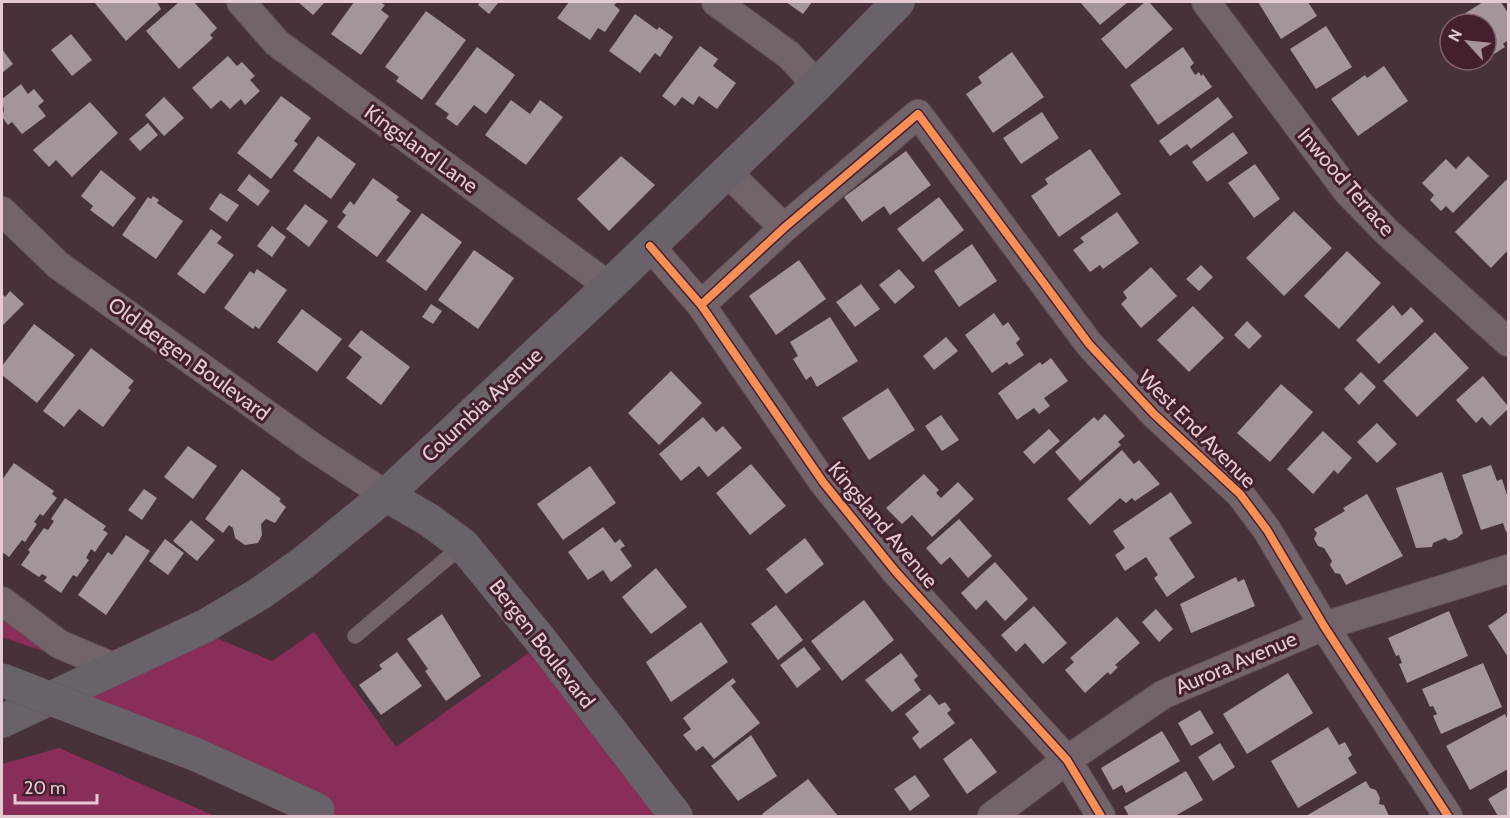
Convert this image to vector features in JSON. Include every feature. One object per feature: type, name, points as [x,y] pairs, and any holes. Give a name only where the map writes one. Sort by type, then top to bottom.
[{"type":"main road","name":"Columbia Avenue","points":[[2,721],[118,669],[205,626],[259,594],[303,563],[386,495],[609,286],[817,85],[897,2]]},
{"type":"main road","name":"Bergen Boulevard","points":[[386,495],[429,520],[463,545],[537,636],[676,816]]},
{"type":"main road","points":[[2,680],[197,755],[325,813]]},
{"type":"street","name":"Kingsland Lane","points":[[241,2],[277,43],[609,286]]},
{"type":"street","points":[[716,2],[789,54],[817,85]]},
{"type":"street","name":"Inwood Terrace","points":[[1206,2],[1347,190],[1387,232],[1509,342]]},
{"type":"street","name":"West End Avenue","points":[[784,228],[918,114],[1089,344],[1154,414],[1240,494],[1267,530],[1324,626],[1448,816]]},
{"type":"street","points":[[701,305],[784,228],[726,171]]},
{"type":"street","name":"Old Bergen Boulevard","points":[[2,212],[58,265],[314,448],[386,495]]},
{"type":"street","name":"Kingsland Avenue","points":[[650,246],[701,305],[823,482],[896,572],[1067,760],[1101,816]]},
{"type":"street","name":"Aurora Avenue","points":[[992,816],[1067,760],[1164,694],[1324,626],[1509,569]]},
{"type":"street","points":[[2,601],[59,644],[118,669]]},
{"type":"lane","points":[[355,636],[463,545]]},
{"type":"shaded area","points":[[2,617],[55,655],[2,637]]},
{"type":"shaded area","points":[[197,630],[272,661],[314,632],[396,747],[543,643],[676,816],[332,816],[50,699]]},
{"type":"shaded area","points":[[59,748],[215,816],[2,816],[2,764]]},
{"type":"building","points":[[94,2],[157,2],[161,9],[126,41]]},
{"type":"building","points":[[179,2],[194,2],[217,28],[210,35],[213,38],[179,69],[146,31]]},
{"type":"building","points":[[298,2],[325,2],[313,15]]},
{"type":"building","points":[[354,2],[380,2],[385,5],[381,10],[389,16],[361,55],[331,34]]},
{"type":"building","points":[[480,2],[499,2],[489,14],[478,5]]},
{"type":"building","points":[[569,2],[617,2],[614,5],[620,10],[605,32],[598,28],[590,40],[557,18]]},
{"type":"building","points":[[786,2],[812,2],[803,14]]},
{"type":"building","points":[[1080,2],[1128,2],[1100,25]]},
{"type":"building","points":[[1145,2],[1149,2],[1173,29],[1126,69],[1101,39]]},
{"type":"building","points":[[1258,2],[1308,2],[1317,16],[1281,39]]},
{"type":"building","points":[[1483,2],[1501,2],[1508,13],[1508,40],[1503,44],[1505,47],[1498,52],[1498,12],[1467,12]]},
{"type":"building","points":[[426,11],[466,40],[422,100],[396,81],[399,77],[385,67]]},
{"type":"building","points":[[635,14],[657,30],[659,27],[673,37],[660,57],[655,53],[640,73],[609,51]]},
{"type":"building","points":[[1326,26],[1352,67],[1316,89],[1290,49]]},
{"type":"building","points":[[71,34],[92,60],[72,76],[51,50]]},
{"type":"building","points":[[700,46],[718,59],[713,66],[736,83],[717,109],[699,96],[693,105],[682,97],[675,106],[662,96]]},
{"type":"building","points":[[477,47],[515,75],[486,114],[474,105],[457,126],[446,118],[449,114],[435,104]]},
{"type":"building","points":[[1183,47],[1194,63],[1190,67],[1195,75],[1199,72],[1201,76],[1203,74],[1212,87],[1158,125],[1130,85]]},
{"type":"building","points":[[2,49],[13,64],[2,73]]},
{"type":"building","points":[[1012,52],[1044,97],[993,133],[966,94],[982,83],[978,77]]},
{"type":"building","points":[[228,56],[237,66],[242,62],[255,76],[250,80],[260,91],[245,105],[241,99],[230,109],[221,100],[211,109],[192,88]]},
{"type":"building","points":[[1384,66],[1408,101],[1358,136],[1331,99],[1365,75],[1367,78]]},
{"type":"building","points":[[21,84],[28,94],[34,89],[44,101],[38,106],[46,116],[22,134],[12,122],[8,125],[2,117],[4,110],[2,99]]},
{"type":"building","points":[[281,96],[311,118],[294,141],[298,144],[271,179],[237,153]]},
{"type":"building","points":[[164,97],[184,118],[164,136],[145,115]]},
{"type":"building","points":[[1218,97],[1233,117],[1191,149],[1187,144],[1170,156],[1159,141]]},
{"type":"building","points":[[511,100],[530,114],[540,100],[563,117],[526,165],[485,135]]},
{"type":"building","points":[[90,102],[118,133],[72,177],[56,160],[49,167],[33,150]]},
{"type":"building","points":[[1042,112],[1059,138],[1021,164],[1003,138]]},
{"type":"building","points":[[148,123],[158,135],[140,151],[129,139]]},
{"type":"building","points":[[1233,132],[1248,153],[1207,182],[1192,162]]},
{"type":"building","points":[[318,136],[356,164],[331,199],[293,171]]},
{"type":"building","points":[[1090,149],[1121,194],[1059,237],[1031,196],[1048,184],[1045,179]]},
{"type":"building","points":[[906,151],[931,185],[890,215],[884,206],[862,222],[844,197]]},
{"type":"building","points":[[621,156],[655,185],[609,231],[577,199]]},
{"type":"building","points":[[1468,156],[1489,176],[1453,213],[1446,206],[1441,211],[1430,200],[1434,195],[1422,183],[1446,159],[1456,169]]},
{"type":"building","points":[[1255,164],[1280,199],[1254,218],[1228,183]]},
{"type":"building","points":[[101,170],[136,198],[113,227],[90,210],[93,206],[81,196]]},
{"type":"building","points":[[249,174],[270,191],[258,206],[237,190]]},
{"type":"building","points":[[373,178],[399,197],[396,200],[411,211],[377,257],[337,227],[346,215],[342,212],[350,201],[354,205]]},
{"type":"building","points":[[1506,180],[1508,182],[1508,250],[1491,268],[1455,232]]},
{"type":"building","points":[[220,193],[239,205],[227,222],[209,209]]},
{"type":"building","points":[[153,196],[159,200],[157,203],[183,221],[156,259],[122,235],[148,197],[151,199]]},
{"type":"building","points":[[939,197],[964,230],[923,262],[897,229]]},
{"type":"building","points":[[305,204],[328,221],[309,247],[286,229]]},
{"type":"building","points":[[1294,211],[1332,248],[1284,296],[1246,258]]},
{"type":"building","points":[[1117,212],[1139,243],[1103,269],[1100,265],[1090,272],[1073,250],[1084,242],[1080,238]]},
{"type":"building","points":[[422,213],[462,242],[426,291],[386,261]]},
{"type":"building","points":[[272,226],[286,237],[272,257],[257,246]]},
{"type":"building","points":[[211,229],[222,237],[217,243],[234,255],[204,294],[177,274]]},
{"type":"building","points":[[972,244],[997,281],[959,307],[934,271]]},
{"type":"building","points":[[474,250],[514,278],[478,329],[438,300]]},
{"type":"building","points":[[1347,251],[1381,283],[1339,329],[1304,296]]},
{"type":"building","points":[[799,260],[826,299],[776,335],[749,296]]},
{"type":"building","points":[[1201,265],[1213,277],[1199,291],[1186,279]]},
{"type":"building","points":[[1151,267],[1177,296],[1141,328],[1121,304],[1127,298],[1123,292]]},
{"type":"building","points":[[257,269],[287,290],[259,329],[255,326],[253,329],[224,308],[250,271],[254,274]]},
{"type":"building","points":[[899,269],[915,287],[895,304],[879,285]]},
{"type":"building","points":[[861,284],[880,309],[855,327],[836,302]]},
{"type":"building","points":[[10,291],[24,304],[2,326],[2,293],[5,297]]},
{"type":"building","points":[[431,304],[442,311],[433,324],[422,317]]},
{"type":"building","points":[[1393,305],[1402,316],[1411,307],[1424,321],[1379,364],[1356,340]]},
{"type":"building","points":[[1193,306],[1224,338],[1189,372],[1157,340]]},
{"type":"building","points":[[302,309],[342,339],[317,372],[277,342]]},
{"type":"building","points":[[994,313],[1003,326],[1008,322],[1020,339],[1016,343],[1024,355],[1009,365],[1007,362],[992,373],[965,335]]},
{"type":"building","points":[[830,317],[858,361],[817,387],[811,376],[806,380],[793,359],[798,356],[790,342]]},
{"type":"building","points":[[1247,321],[1262,336],[1249,349],[1234,335]]},
{"type":"building","points":[[34,324],[75,355],[37,403],[2,375],[2,366]]},
{"type":"building","points":[[361,330],[410,367],[381,405],[346,378],[362,357],[348,346]]},
{"type":"building","points":[[1435,332],[1469,368],[1417,417],[1383,381]]},
{"type":"building","points":[[946,337],[958,351],[934,370],[923,356]]},
{"type":"building","points":[[91,348],[134,381],[128,388],[131,390],[103,427],[79,409],[64,427],[43,411]]},
{"type":"building","points":[[1051,358],[1068,381],[1044,398],[1050,406],[1039,414],[1034,408],[1017,420],[998,393],[1040,362],[1042,365]]},
{"type":"building","points":[[671,371],[702,403],[659,445],[628,413]]},
{"type":"building","points":[[1361,372],[1376,387],[1359,405],[1344,389]]},
{"type":"building","points":[[1483,376],[1508,406],[1508,409],[1490,426],[1482,417],[1476,423],[1456,400]]},
{"type":"building","points":[[1281,384],[1313,412],[1270,462],[1237,433]]},
{"type":"building","points":[[888,388],[915,430],[869,460],[842,418]]},
{"type":"building","points":[[1105,414],[1125,436],[1118,442],[1121,445],[1080,481],[1055,452],[1094,417],[1098,421]]},
{"type":"building","points":[[941,415],[959,440],[942,451],[925,426]]},
{"type":"building","points":[[703,417],[716,432],[723,426],[742,448],[708,477],[699,466],[681,481],[659,454]]},
{"type":"building","points":[[1377,423],[1397,444],[1377,463],[1357,442]]},
{"type":"building","points":[[1049,429],[1060,441],[1034,464],[1023,452]]},
{"type":"building","points":[[1323,431],[1352,458],[1338,474],[1334,470],[1313,494],[1287,469]]},
{"type":"building","points":[[188,446],[217,466],[193,499],[164,477]]},
{"type":"building","points":[[1122,450],[1134,464],[1139,460],[1160,484],[1135,501],[1132,498],[1126,503],[1120,498],[1090,525],[1067,499]]},
{"type":"building","points":[[14,463],[54,491],[52,494],[57,498],[43,516],[40,514],[34,522],[37,524],[25,542],[22,540],[9,557],[2,552],[2,480]]},
{"type":"building","points":[[751,464],[786,506],[750,535],[716,493]]},
{"type":"building","points":[[1491,465],[1497,481],[1502,479],[1508,498],[1508,531],[1506,532],[1503,523],[1481,530],[1462,475]]},
{"type":"building","points":[[590,466],[616,503],[563,540],[537,504]]},
{"type":"building","points":[[242,469],[281,499],[279,501],[286,507],[275,523],[266,519],[261,524],[262,535],[258,543],[245,545],[235,538],[233,528],[229,525],[223,533],[205,519]]},
{"type":"building","points":[[1442,472],[1463,533],[1449,541],[1445,538],[1433,543],[1432,547],[1416,548],[1396,488]]},
{"type":"building","points":[[924,474],[939,490],[936,493],[941,498],[958,482],[974,499],[932,537],[912,515],[902,524],[886,508]]},
{"type":"building","points":[[144,489],[157,498],[142,520],[128,510]]},
{"type":"building","points":[[1171,492],[1192,523],[1169,538],[1195,577],[1167,597],[1154,578],[1158,575],[1146,557],[1125,571],[1115,555],[1125,548],[1113,531]]},
{"type":"building","points":[[1367,494],[1403,556],[1346,585],[1340,574],[1335,573],[1330,565],[1332,561],[1324,548],[1318,546],[1314,539],[1317,533],[1314,529],[1345,511],[1343,508]]},
{"type":"building","points":[[65,498],[106,526],[103,530],[108,533],[95,552],[91,549],[86,558],[89,560],[77,577],[73,575],[61,593],[44,581],[47,577],[42,574],[39,577],[21,565],[30,552],[28,550],[44,528],[48,530],[54,521],[51,519]]},
{"type":"building","points":[[959,519],[992,556],[968,578],[950,557],[941,565],[926,548]]},
{"type":"building","points":[[191,520],[215,540],[197,561],[173,541]]},
{"type":"building","points":[[603,527],[615,543],[620,539],[625,546],[620,549],[632,566],[611,582],[603,570],[588,580],[568,552]]},
{"type":"building","points":[[126,535],[150,551],[106,615],[78,595],[108,552],[112,555]]},
{"type":"building","points":[[805,538],[824,564],[786,594],[766,569]]},
{"type":"building","points":[[165,539],[184,553],[168,575],[149,561]]},
{"type":"building","points":[[995,562],[1028,599],[1005,621],[986,600],[976,610],[961,593]]},
{"type":"building","points":[[656,568],[687,607],[651,634],[622,597]]},
{"type":"building","points":[[1236,577],[1238,582],[1244,579],[1255,606],[1191,633],[1180,604]]},
{"type":"building","points":[[864,600],[894,640],[842,681],[811,641]]},
{"type":"building","points":[[776,605],[803,640],[778,660],[751,624]]},
{"type":"building","points":[[1034,606],[1067,643],[1043,664],[1025,643],[1016,652],[1001,635]]},
{"type":"building","points":[[1156,609],[1173,629],[1159,642],[1142,622]]},
{"type":"building","points":[[1449,611],[1468,656],[1407,683],[1399,664],[1402,663],[1399,655],[1396,656],[1388,638]]},
{"type":"building","points":[[1508,612],[1508,657],[1488,626]]},
{"type":"building","points":[[442,614],[481,676],[446,701],[425,671],[428,669],[407,639]]},
{"type":"building","points":[[1117,617],[1140,643],[1115,665],[1118,667],[1110,675],[1108,672],[1085,693],[1065,670],[1074,662],[1070,658]]},
{"type":"building","points":[[701,622],[728,662],[671,702],[646,662]]},
{"type":"building","points":[[804,647],[821,669],[797,688],[780,665]]},
{"type":"building","points":[[397,652],[422,686],[381,715],[359,685],[382,669],[379,665]]},
{"type":"building","points":[[901,653],[918,676],[914,680],[921,690],[892,712],[865,680]]},
{"type":"building","points":[[1483,663],[1502,707],[1441,734],[1433,716],[1437,714],[1433,706],[1430,707],[1422,689]]},
{"type":"building","points":[[1288,673],[1313,713],[1247,754],[1223,714]]},
{"type":"building","points":[[733,678],[736,682],[731,686],[760,723],[714,759],[703,746],[696,751],[683,735],[691,729],[683,718]]},
{"type":"building","points":[[930,694],[939,705],[945,702],[951,710],[947,713],[955,723],[920,749],[912,738],[919,732],[905,714]]},
{"type":"building","points":[[1200,710],[1214,733],[1191,746],[1178,723]]},
{"type":"building","points":[[1505,714],[1508,720],[1508,769],[1470,790],[1446,746]]},
{"type":"building","points":[[1328,727],[1339,745],[1345,742],[1352,755],[1348,758],[1357,773],[1298,808],[1271,761]]},
{"type":"building","points":[[1162,731],[1180,761],[1126,793],[1122,785],[1113,790],[1101,768]]},
{"type":"building","points":[[751,735],[777,776],[738,801],[711,766]]},
{"type":"building","points":[[971,738],[997,772],[967,794],[943,759]]},
{"type":"building","points":[[1220,743],[1235,767],[1213,781],[1198,757]]},
{"type":"building","points":[[1186,771],[1203,800],[1175,816],[1129,816],[1124,807]]},
{"type":"building","points":[[915,775],[930,796],[910,811],[894,789]]},
{"type":"building","points":[[808,779],[838,816],[764,816],[762,814]]},
{"type":"building","points":[[1366,781],[1370,788],[1376,790],[1380,798],[1379,804],[1384,805],[1389,816],[1306,816]]},
{"type":"building","points":[[1508,787],[1508,816],[1498,816],[1488,799]]},
{"type":"cycle path","points":[[701,305],[784,228],[918,114],[1089,344],[1154,414],[1240,494],[1267,530],[1324,626],[1448,816]]},
{"type":"cycle path","points":[[650,246],[701,305],[823,482],[896,572],[1067,760],[1101,816]]}]
